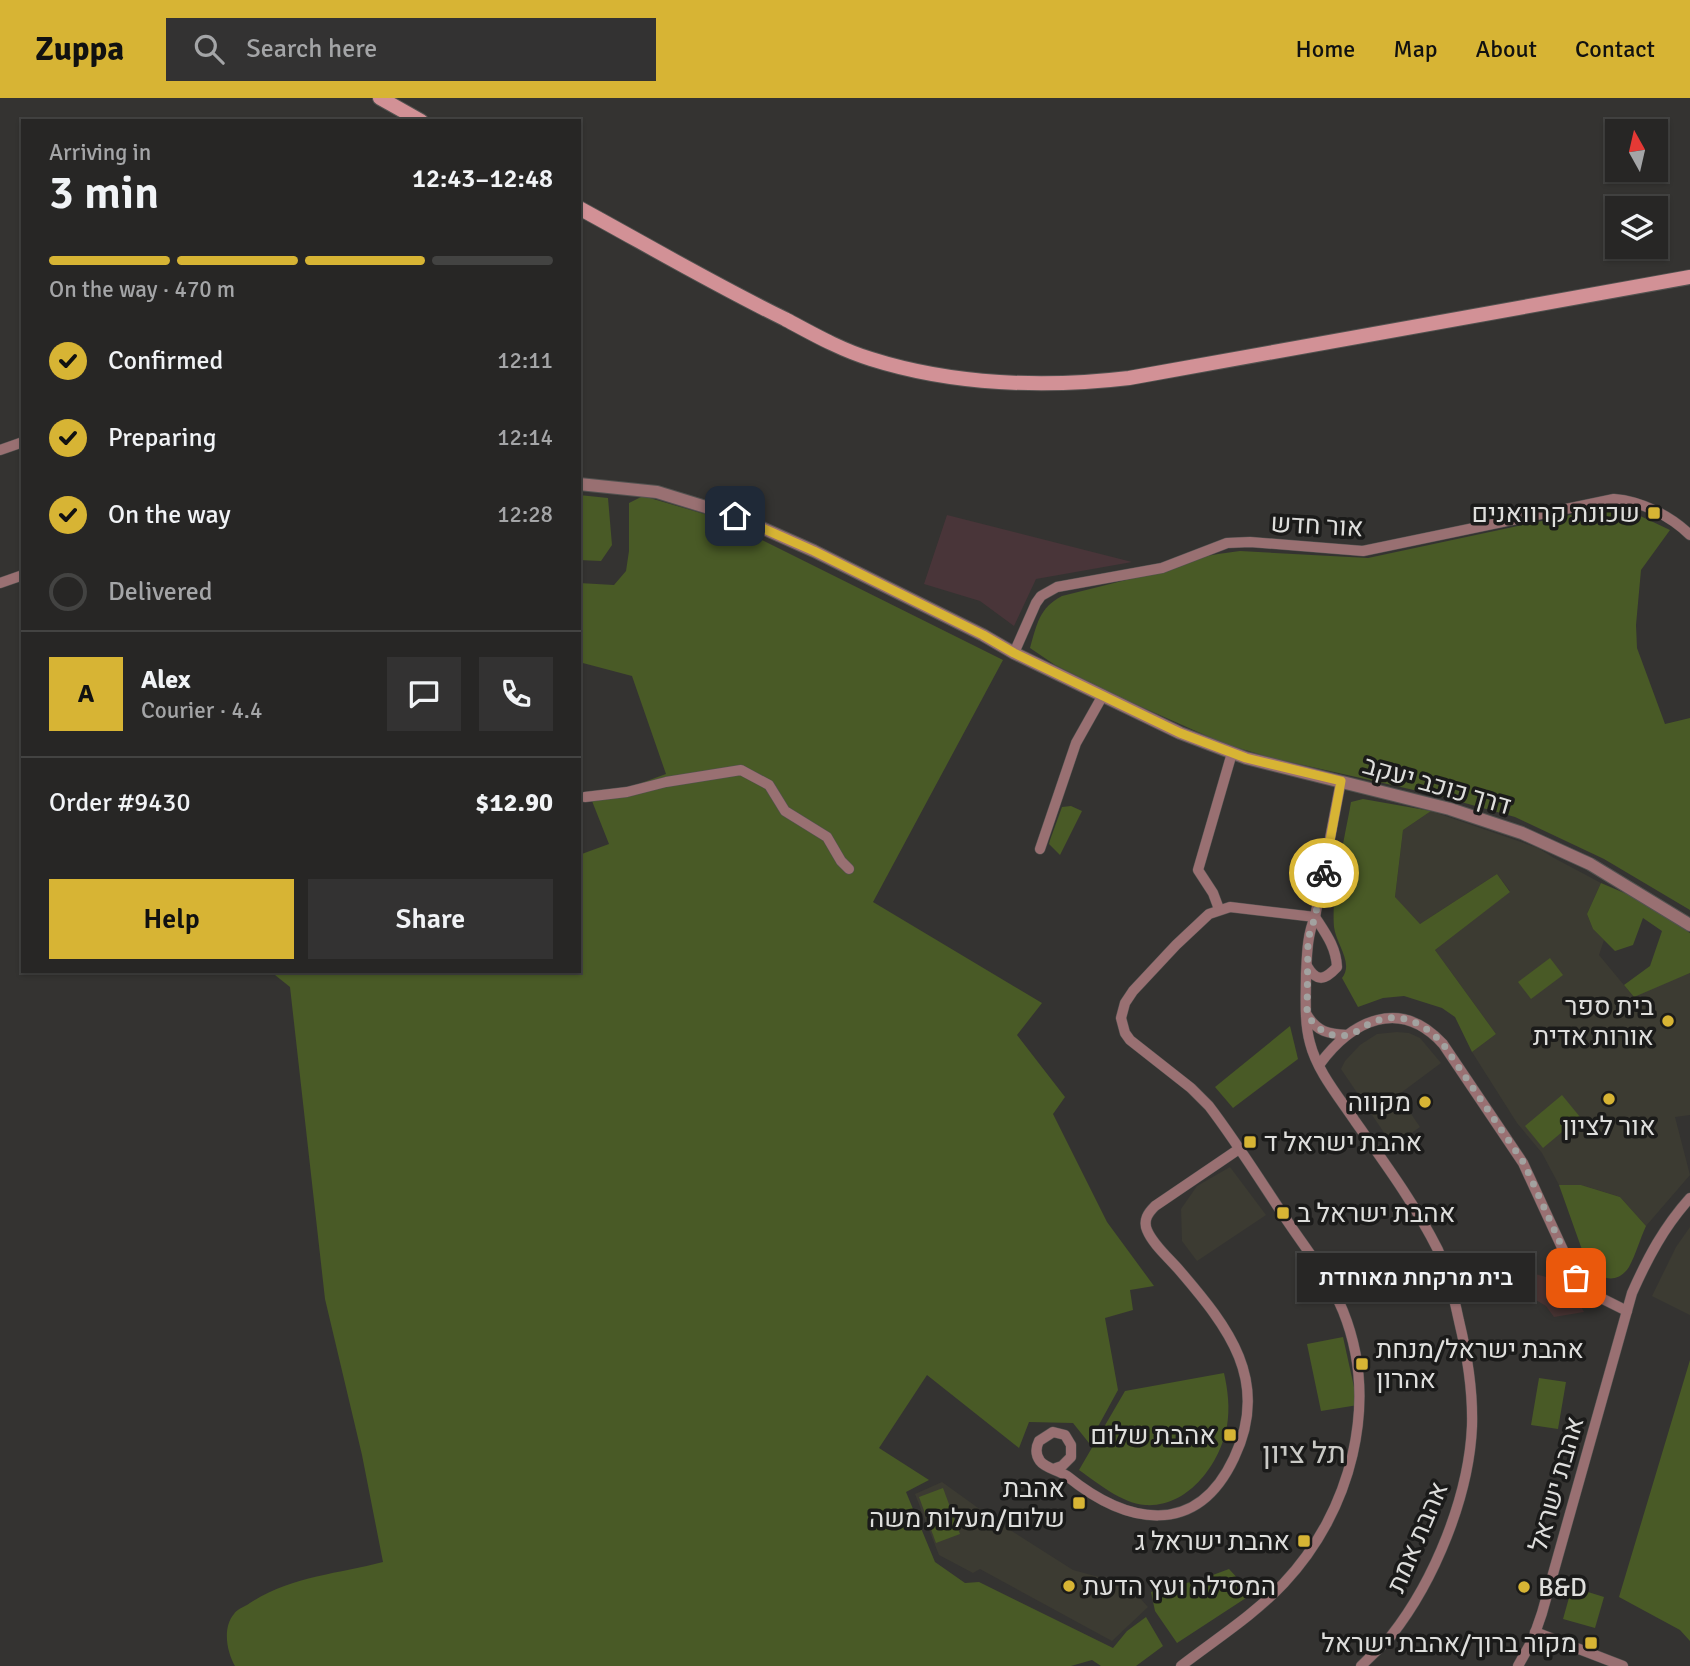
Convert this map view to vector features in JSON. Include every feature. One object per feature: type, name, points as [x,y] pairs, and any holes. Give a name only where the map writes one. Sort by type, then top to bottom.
[{"type":"main road","points":[[380,98],[417,119]]},
{"type":"main road","points":[[581,209],[762,308],[842,348],[906,369],[1002,381],[1065,383],[1129,378],[1690,277]]},
{"type":"street","points":[[0,450],[21,443]]},
{"type":"street","name":"דרך כוכב יעקב","points":[[581,484],[657,492],[735,516],[851,570],[1180,733],[1232,753],[1450,809],[1532,837],[1590,864],[1690,925]]},
{"type":"street","name":"אור חדש","points":[[1014,653],[1036,603],[1041,596],[1057,587],[1162,568],[1227,543],[1250,542],[1363,551],[1614,499],[1632,502],[1661,514],[1680,525],[1690,535]]},
{"type":"street","points":[[0,583],[21,576]]},
{"type":"street","points":[[1040,849],[1076,743],[1103,695]]},
{"type":"street","points":[[1219,909],[1213,893],[1198,870],[1232,753]]},
{"type":"street","points":[[585,797],[627,792],[680,779],[741,770],[769,785],[785,811],[827,837],[849,869]]},
{"type":"street","name":"אהבת אמת","points":[[1341,781],[1315,917],[1308,939],[1307,1014],[1310,1043],[1319,1065],[1402,1188],[1438,1251],[1463,1336],[1472,1404],[1468,1462],[1452,1521],[1424,1583],[1406,1615],[1361,1666]]},
{"type":"street","points":[[1181,1666],[1265,1602],[1309,1553],[1344,1486],[1360,1415],[1359,1375],[1354,1346],[1342,1308],[1318,1265],[1209,1106],[1191,1088],[1130,1040],[1121,1018],[1125,1003],[1155,966],[1198,922],[1219,909],[1230,906],[1244,907],[1315,917],[1329,938],[1336,954],[1337,967],[1329,975],[1319,978],[1312,975],[1307,966]]},
{"type":"street","points":[[1307,1014],[1312,1024],[1320,1030],[1348,1035]]},
{"type":"street","points":[[1319,1065],[1348,1035],[1378,1020],[1411,1020],[1433,1032],[1524,1163],[1576,1278],[1599,1297],[1626,1311]]},
{"type":"street","points":[[1056,1468],[1067,1462],[1072,1451],[1069,1440],[1059,1433],[1047,1433],[1039,1441],[1037,1457],[1045,1465],[1056,1468],[1075,1483],[1122,1510],[1152,1516],[1168,1514],[1198,1503],[1224,1476],[1236,1455],[1246,1421],[1248,1400],[1240,1355],[1218,1315],[1154,1240],[1145,1224],[1146,1217],[1155,1206],[1239,1149]]},
{"type":"street","name":"אהבת ישראל","points":[[1518,1666],[1535,1632],[1626,1311],[1650,1252],[1676,1213],[1690,1198]]},
{"type":"street","points":[[1067,1462],[1075,1483]]},
{"type":"street","points":[[1535,1632],[1623,1666]]},
{"type":"shaded area","points":[[947,515],[1132,562],[1036,579],[1014,626],[980,601],[924,584]]},
{"type":"shaded area","points":[[1431,811],[1538,848],[1601,883],[1587,914],[1593,929],[1604,940],[1599,955],[1633,996],[1690,973],[1690,1115],[1675,1117],[1690,1175],[1646,1226],[1620,1197],[1581,1185],[1559,1185],[1542,1153],[1517,1123],[1472,1052],[1496,1034],[1435,950],[1510,891],[1497,874],[1420,924],[1395,898],[1403,830]]},
{"type":"shaded area","points":[[1397,1032],[1420,1038],[1441,1063],[1398,1095],[1420,1127],[1393,1146],[1341,1069],[1360,1045],[1377,1034]]},
{"type":"shaded area","points":[[1230,1167],[1266,1215],[1197,1261],[1182,1241],[1181,1209],[1197,1186]]},
{"type":"shaded area","points":[[1690,1227],[1690,1315],[1652,1296],[1676,1247]]},
{"type":"shaded area","points":[[1535,1274],[1565,1285],[1584,1312],[1554,1317],[1546,1306],[1525,1297],[1522,1275]]},
{"type":"shaded area","points":[[942,1482],[999,1523],[1073,1570],[1128,1585],[1148,1607],[1112,1641],[980,1569],[973,1573],[939,1555],[915,1494]]},
{"type":"green space","points":[[581,495],[608,498],[612,545],[601,561],[581,560]]},
{"type":"green space","points":[[643,496],[718,518],[1003,660],[873,902],[1042,1003],[1017,1035],[1065,1097],[1053,1114],[1107,1222],[1154,1286],[1130,1290],[1133,1310],[1105,1318],[1118,1390],[1089,1443],[1073,1423],[1029,1422],[1019,1448],[927,1375],[879,1448],[929,1480],[906,1492],[935,1562],[965,1583],[979,1582],[1113,1648],[1127,1631],[1146,1617],[1163,1646],[1136,1666],[1101,1666],[1092,1660],[1071,1666],[235,1666],[232,1660],[227,1633],[230,1620],[238,1610],[295,1582],[383,1562],[362,1455],[325,1299],[290,987],[272,973],[581,973],[581,854],[609,844],[592,801],[666,774],[632,676],[581,663],[581,583],[614,585],[626,571],[629,551],[629,503]]},
{"type":"green space","points":[[1617,505],[1670,530],[1641,570],[1636,625],[1637,648],[1665,724],[1690,718],[1690,910],[1604,859],[1515,817],[1436,795],[1272,758],[1225,744],[1119,697],[1055,665],[1030,648],[1044,611],[1062,596],[1162,571],[1202,557],[1240,551],[1368,558]]},
{"type":"green space","points":[[1363,799],[1431,811],[1403,830],[1395,897],[1420,924],[1497,874],[1510,892],[1435,950],[1496,1034],[1472,1052],[1455,1017],[1442,1008],[1404,996],[1383,998],[1358,1007],[1342,978],[1346,966],[1334,927],[1335,898],[1351,802]]},
{"type":"green space","points":[[1071,806],[1082,811],[1060,855],[1049,844],[1062,807]]},
{"type":"green space","points":[[1601,883],[1636,898],[1690,933],[1690,973],[1634,997],[1624,985],[1650,966],[1662,931],[1643,918],[1633,945],[1615,951],[1593,929],[1587,914]]},
{"type":"green space","points":[[1550,958],[1563,975],[1531,999],[1518,982]]},
{"type":"green space","points":[[1290,1026],[1298,1059],[1233,1108],[1215,1087]]},
{"type":"green space","points":[[1562,1095],[1580,1117],[1543,1148],[1525,1126]]},
{"type":"green space","points":[[1559,1185],[1581,1185],[1620,1197],[1646,1226],[1624,1273],[1618,1277],[1606,1278],[1590,1267]]},
{"type":"green space","points":[[1343,1337],[1358,1405],[1321,1411],[1307,1344]]},
{"type":"green space","points":[[1690,1360],[1690,1641],[1680,1630],[1619,1597]]},
{"type":"green space","points":[[1224,1373],[1228,1413],[1223,1440],[1209,1468],[1200,1481],[1188,1491],[1161,1504],[1145,1505],[1127,1501],[1110,1492],[1079,1470],[1125,1391]]},
{"type":"green space","points":[[1539,1378],[1566,1382],[1558,1429],[1531,1425]]},
{"type":"green space","points":[[943,1488],[960,1534],[936,1543],[919,1497]]},
{"type":"green space","points":[[1229,1569],[1252,1594],[1177,1643],[1155,1611],[1151,1592]]},
{"type":"green space","points":[[1572,1587],[1604,1597],[1595,1628],[1563,1619]]},
{"type":"way so far","points":[[1324,873],[1308,939],[1306,997],[1307,1014],[1312,1024],[1328,1033],[1348,1035],[1378,1020],[1399,1018],[1411,1020],[1433,1032],[1524,1163],[1576,1278]]},
{"type":"place","name":"שכונת קרוואנים","points":[[1654,513]]},
{"type":"place","name":"בית ספר אורות אדית","points":[[1668,1021]]},
{"type":"place","name":"אור לציון","points":[[1609,1099]]},
{"type":"place","name":"מקווה","points":[[1425,1102]]},
{"type":"place","name":"אהבת ישראל ד","points":[[1250,1142]]},
{"type":"place","name":"אהבת ישראל ב","points":[[1283,1213]]},
{"type":"place","name":"בית מרקחת מאוחדת","points":[[1576,1278]]},
{"type":"place","name":"אהבת ישראל/מנחת אהרון","points":[[1362,1364]]},
{"type":"place","name":"אהבת שלום","points":[[1230,1435]]},
{"type":"place","name":"אהבת שלום/מעלות משה","points":[[1079,1503]]},
{"type":"place","name":"אהבת ישראל ג","points":[[1304,1541]]},
{"type":"place","name":"המסילה ועץ הדעת","points":[[1069,1586]]},
{"type":"place","name":"B&D","points":[[1524,1587]]},
{"type":"place","name":"מקור ברוך/אהבת ישראל","points":[[1591,1643]]},
{"type":"district","name":"תל ציון","points":[[1304,1453]]},
{"type":"route","points":[[735,516],[814,551],[1014,653],[1180,733],[1220,750],[1266,764],[1341,781],[1324,873]]}]
